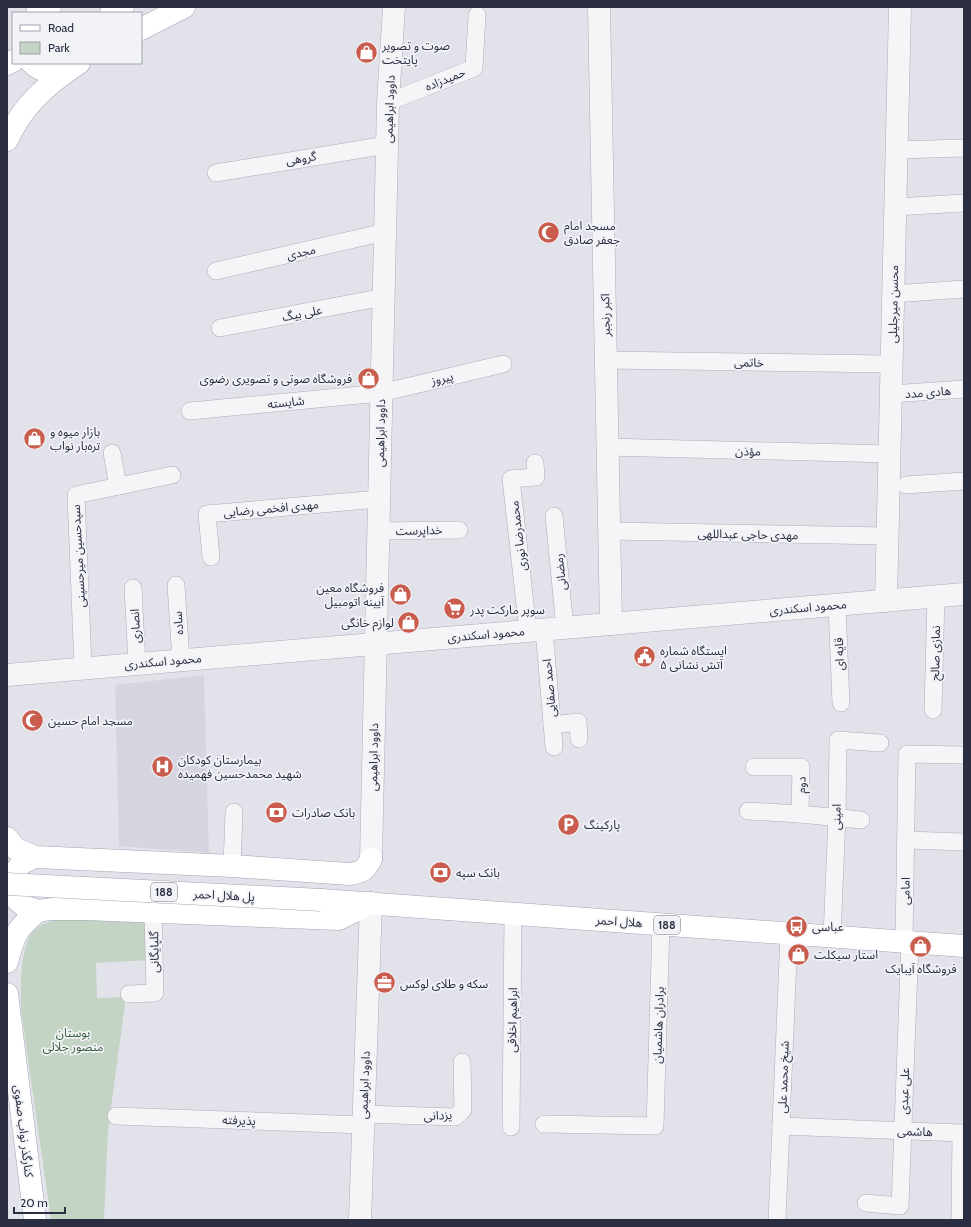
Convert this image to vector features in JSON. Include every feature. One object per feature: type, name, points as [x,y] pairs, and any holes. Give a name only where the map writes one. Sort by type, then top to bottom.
[{"type":"main road","points":[[39,12],[50,7]]},
{"type":"main road","points":[[113,12],[123,7]]},
{"type":"main road","points":[[142,28],[184,7]]},
{"type":"main road","points":[[33,64],[49,73],[71,68]]},
{"type":"main road","points":[[7,140],[24,111],[42,92],[71,68]]},
{"type":"main road","points":[[7,838],[16,849],[35,857],[232,866],[349,874],[366,869],[371,859]]},
{"type":"main road","points":[[35,857],[22,863],[14,873],[12,886],[16,899],[24,906],[38,911],[70,909],[339,919],[371,903]]},
{"type":"main road","name":"پل هلال احمر","points":[[7,884],[321,900]]},
{"type":"main road","name":"هلال احمر","points":[[321,900],[964,946]]},
{"type":"main road","points":[[7,962],[14,937],[18,929],[38,911]]},
{"type":"main road","name":"کنارگذر نواب صفوی","points":[[7,994],[35,1220]]},
{"type":"street","name":"داوود ابراهیمی","points":[[371,859],[388,102],[394,7]]},
{"type":"street","name":"اکبر رنجبر","points":[[599,7],[611,624]]},
{"type":"street","name":"محسن میرجلیلی","points":[[886,601],[900,7]]},
{"type":"street","name":"حمیدزاده","points":[[388,102],[474,68],[477,15]]},
{"type":"street","name":"گروهی","points":[[216,173],[387,144]]},
{"type":"street","points":[[896,150],[964,148]]},
{"type":"street","points":[[895,207],[964,202]]},
{"type":"street","name":"مجدی","points":[[216,271],[385,232]]},
{"type":"street","points":[[893,294],[964,289]]},
{"type":"street","name":"علی بیگ","points":[[220,328],[384,297]]},
{"type":"street","name":"خاتمی","points":[[606,360],[892,364]]},
{"type":"street","name":"پیروز","points":[[381,393],[503,364]]},
{"type":"street","name":"هادی مدد","points":[[891,394],[964,389]]},
{"type":"street","name":"شایسته","points":[[190,412],[381,393]]},
{"type":"street","name":"مؤذن","points":[[607,447],[890,454]]},
{"type":"street","points":[[112,453],[118,486]]},
{"type":"street","name":"محمدرضا نوری","points":[[535,463],[536,477],[511,479],[536,630]]},
{"type":"street","name":"سیدحسین میرحسینی","points":[[83,668],[76,495],[172,475]]},
{"type":"street","points":[[906,485],[964,481]]},
{"type":"street","name":"مهدی افخمی رضایی","points":[[211,556],[207,514],[379,500]]},
{"type":"street","name":"رمضانی","points":[[554,516],[565,628]]},
{"type":"street","name":"خداپرست","points":[[378,531],[459,530]]},
{"type":"street","name":"مهدی حاجی عبداللهی","points":[[609,531],[888,536]]},
{"type":"street","name":"ساده","points":[[176,585],[181,660]]},
{"type":"street","name":"انصاری","points":[[133,588],[137,664]]},
{"type":"street","name":"محمود اسکندری","points":[[7,675],[964,594]]},
{"type":"street","name":"نمازی صالح","points":[[934,710],[936,596]]},
{"type":"street","name":"قایه ای","points":[[837,605],[841,704]]},
{"type":"street","name":"احمد صفایی","points":[[536,630],[552,725],[554,747]]},
{"type":"street","points":[[552,725],[578,722],[579,739]]},
{"type":"street","name":"امینی","points":[[832,937],[837,817],[838,740],[880,743]]},
{"type":"street","name":"امامی","points":[[907,942],[907,754],[964,755]]},
{"type":"street","name":"دوم","points":[[754,767],[801,767],[800,814]]},
{"type":"street","points":[[748,811],[861,820]]},
{"type":"street","points":[[232,866],[234,812]]},
{"type":"street","points":[[906,840],[964,842]]},
{"type":"street","name":"داوود ابراهیمی","points":[[360,1220],[371,903]]},
{"type":"street","name":"گلپایگانی","points":[[129,994],[155,993],[153,912]]},
{"type":"street","name":"ابراهیم اخلاقی","points":[[511,1127],[513,913]]},
{"type":"street","name":"برادران هاشمیان","points":[[544,1124],[655,1126],[662,924]]},
{"type":"street","name":"شیخ محمد علی","points":[[777,1220],[789,934]]},
{"type":"street","name":"علی عبدی","points":[[866,1203],[900,1206],[907,942]]},
{"type":"street","name":"یزدانی","points":[[363,1120],[455,1117],[463,1110],[462,1062]]},
{"type":"street","name":"پذیرفته","points":[[116,1116],[363,1120]]},
{"type":"street","name":"هاشمی","points":[[781,1126],[961,1133],[960,1220]]},
{"type":"shaded area","name":"بیمارستان کودکان شهید محمدحسین فهمیده","points":[[204,675],[209,853],[119,846],[115,685]]},
{"type":"green space","name":"بوستان منصور جلالی","points":[[65,918],[150,918],[151,960],[96,963],[97,998],[126,997],[108,1130],[104,1220],[51,1220],[21,1010],[23,960],[28,941],[32,933],[39,927],[52,921]]},
{"type":"place","name":"صوت و تصویر پایتخت","points":[[367,52]]},
{"type":"place","name":"مسجد امام جعفر صادق","points":[[549,232]]},
{"type":"place","name":"فروشگاه صوتی و تصویری رضوی","points":[[368,378]]},
{"type":"place","name":"بازار میوه و تره‌بار نواب","points":[[34,438]]},
{"type":"place","name":"فروشگاه معین آیینه اتومبیل","points":[[400,594]]},
{"type":"place","name":"سوپر مارکت پدر","points":[[455,609]]},
{"type":"place","name":"لوازم خانگی","points":[[409,622]]},
{"type":"place","name":"ایستگاه شماره ۵ آتش نشانی","points":[[645,657]]},
{"type":"place","name":"مسجد امام حسین","points":[[32,720]]},
{"type":"place","name":"بیمارستان کودکان شهید محمدحسین فهمیده","points":[[162,766]]},
{"type":"place","name":"بانک صادرات","points":[[276,812]]},
{"type":"place","name":"پارکینگ","points":[[568,824]]},
{"type":"place","name":"بانک سپه","points":[[440,872]]},
{"type":"place","name":"عباسی","points":[[796,926]]},
{"type":"place","name":"فروشگاه آیبایک","points":[[921,947]]},
{"type":"place","name":"استار سیکلت","points":[[798,954]]},
{"type":"place","name":"سکه و طلای لوکس","points":[[384,983]]}]
